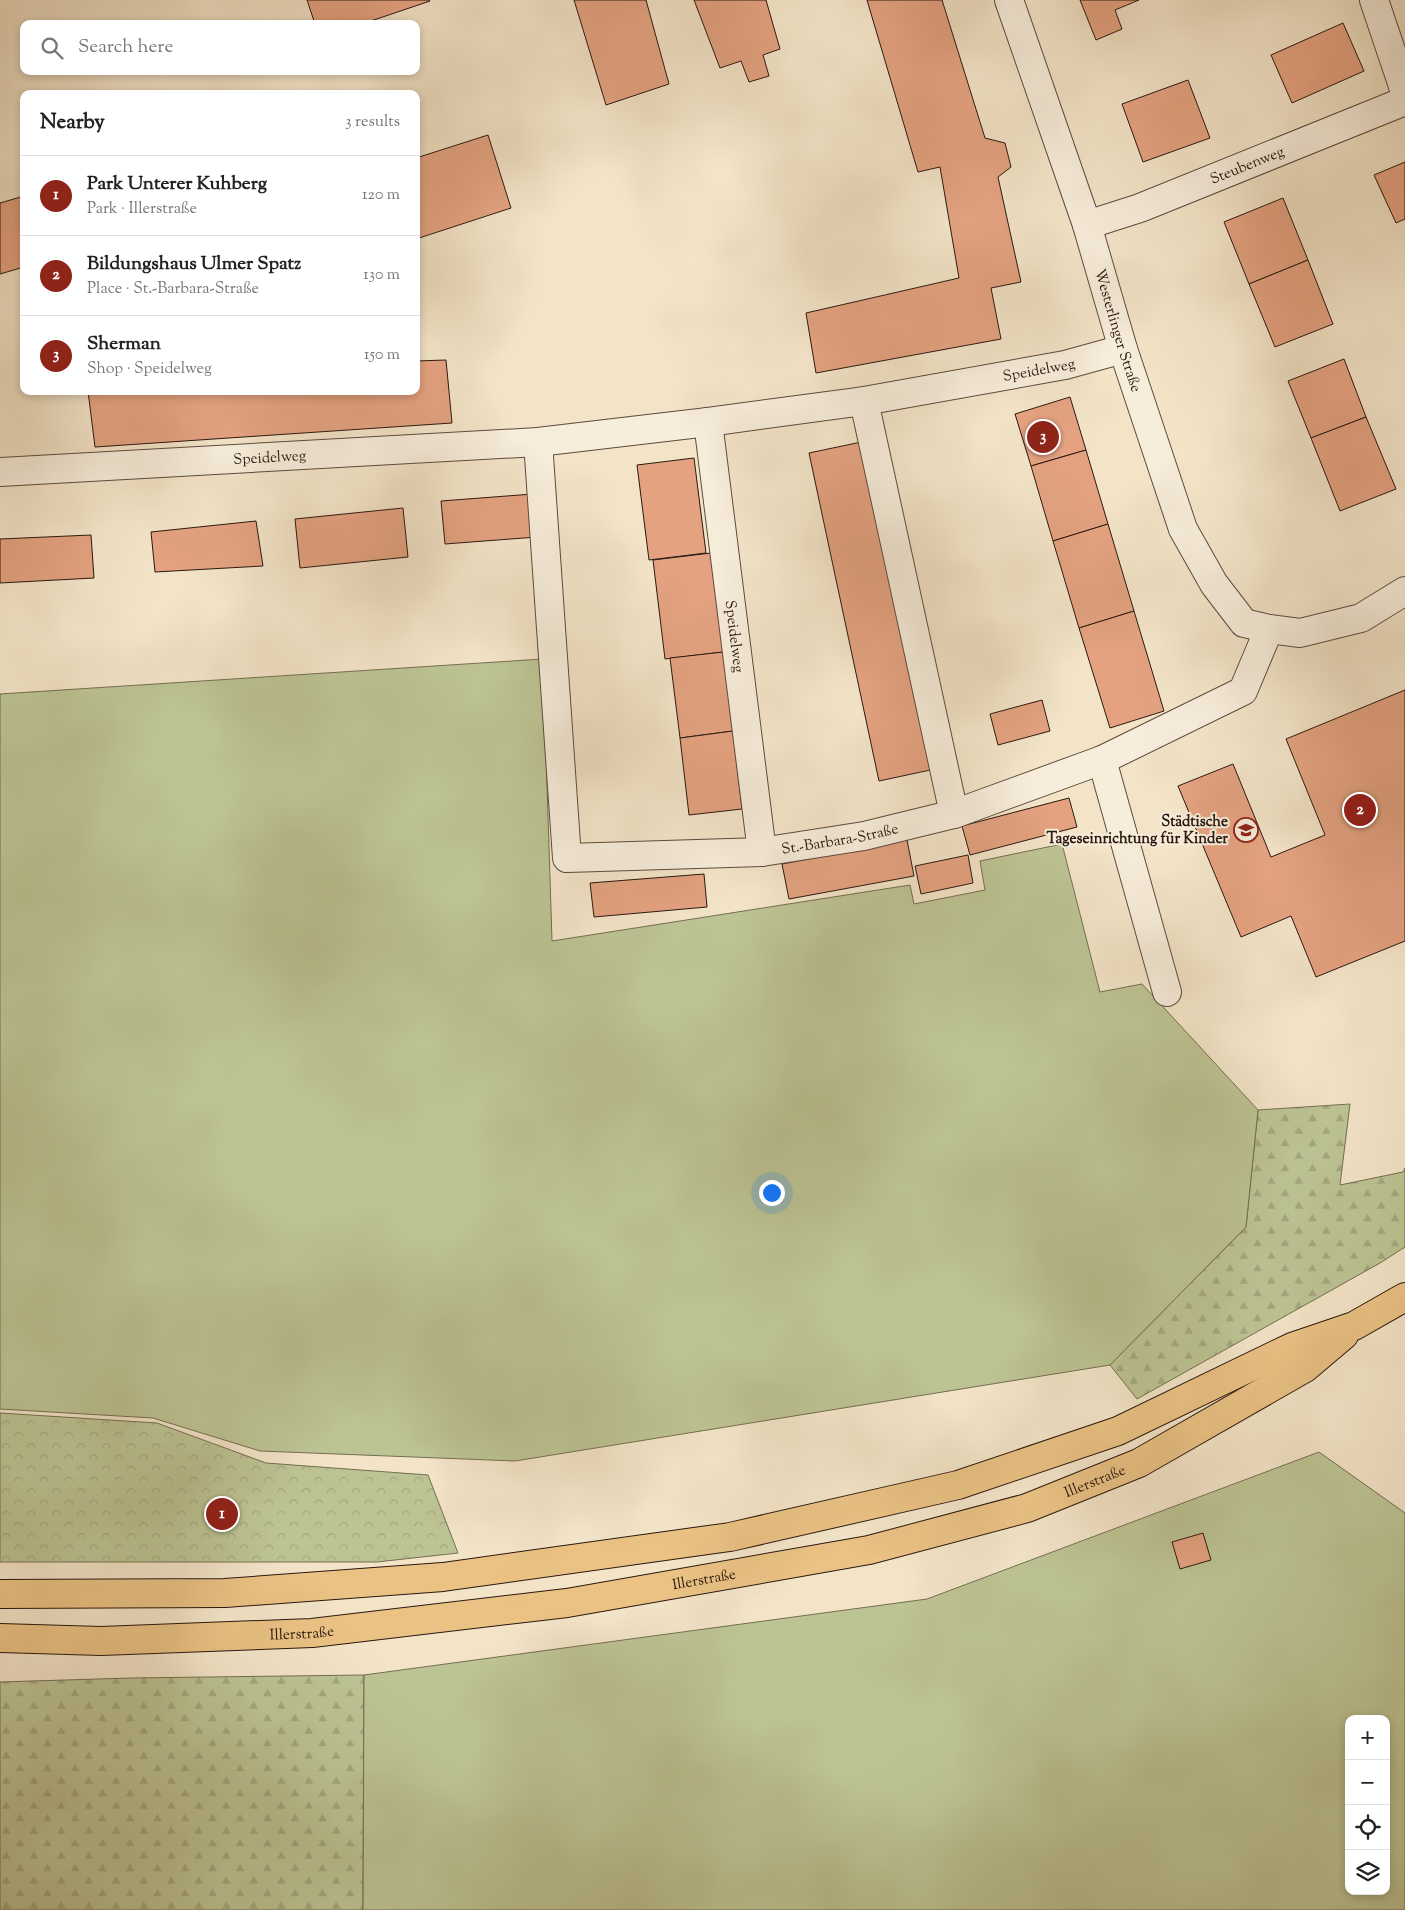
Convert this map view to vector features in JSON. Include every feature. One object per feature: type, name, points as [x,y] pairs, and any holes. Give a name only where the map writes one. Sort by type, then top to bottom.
[{"type":"main road","name":"Illerstraße","points":[[0,1594],[225,1593],[443,1577],[730,1537],[958,1485],[1118,1431],[1292,1347],[1354,1326],[1405,1297]]},
{"type":"main road","name":"Illerstraße","points":[[0,1638],[101,1640],[312,1633],[567,1603],[870,1550],[1027,1508],[1139,1463],[1305,1368],[1354,1326]]},
{"type":"street","name":"Westerlinger Straße","points":[[1009,0],[1088,225],[1123,350],[1183,529],[1214,584],[1244,623],[1269,629]]},
{"type":"street","points":[[1374,0],[1405,92]]},
{"type":"street","name":"Steubenweg","points":[[1088,225],[1140,208],[1405,100]]},
{"type":"street","name":"Speidelweg","points":[[0,472],[538,442],[864,401],[1065,365],[1123,350]]},
{"type":"street","points":[[864,401],[954,814]]},
{"type":"street","name":"Speidelweg","points":[[708,422],[762,852]]},
{"type":"street","name":"St.-Barbara-Straße","points":[[538,442],[567,858],[762,852],[864,836],[954,814],[1102,760],[1243,691],[1269,629]]},
{"type":"street","points":[[1269,629],[1300,632],[1361,618],[1405,591]]},
{"type":"street","points":[[1102,760],[1167,992]]},
{"type":"green space","points":[[543,659],[552,941],[910,885],[914,904],[985,890],[980,861],[1062,844],[1100,992],[1142,984],[1258,1110],[1246,1227],[1110,1365],[515,1461],[260,1451],[153,1418],[0,1409],[0,694]]},
{"type":"green space","points":[[1350,1104],[1340,1185],[1403,1172],[1405,1168],[1405,1247],[1380,1263],[1137,1399],[1110,1365],[1246,1227],[1258,1110]]},
{"type":"green space","points":[[0,1413],[157,1423],[266,1463],[428,1475],[458,1553],[377,1562],[0,1562]]},
{"type":"green space","points":[[1319,1452],[1405,1513],[1405,1910],[363,1910],[364,1675],[927,1599]]},
{"type":"green space","points":[[364,1675],[363,1910],[0,1910],[0,1682]]},
{"type":"building","points":[[307,0],[430,1],[374,20],[314,20]]},
{"type":"building","points":[[574,0],[646,0],[669,84],[606,105]]},
{"type":"building","points":[[694,0],[766,0],[780,49],[763,55],[769,76],[749,82],[741,61],[720,68]]},
{"type":"building","points":[[867,0],[942,0],[985,138],[1005,143],[1011,167],[998,177],[1021,282],[991,288],[1001,339],[816,373],[806,313],[959,278],[940,167],[918,172]]},
{"type":"building","points":[[1080,0],[1139,0],[1115,10],[1122,29],[1096,40]]},
{"type":"building","points":[[1343,23],[1364,71],[1292,103],[1271,55]]},
{"type":"building","points":[[1188,80],[1210,138],[1143,162],[1122,104]]},
{"type":"building","points":[[488,135],[511,208],[420,238],[420,157]]},
{"type":"building","points":[[1405,162],[1405,219],[1396,223],[1374,175]]},
{"type":"building","points":[[20,197],[20,268],[0,274],[0,203]]},
{"type":"building","points":[[1283,198],[1308,260],[1249,284],[1224,222]]},
{"type":"building","points":[[1308,260],[1333,324],[1275,347],[1249,284]]},
{"type":"building","points":[[1344,359],[1366,417],[1311,438],[1288,381]]},
{"type":"building","points":[[446,360],[452,423],[95,447],[88,395],[420,395],[420,361]]},
{"type":"building","points":[[1070,397],[1086,450],[1031,466],[1015,414]]},
{"type":"building","points":[[1366,417],[1396,489],[1340,511],[1311,438]]},
{"type":"building","points":[[866,441],[935,769],[879,781],[809,453]]},
{"type":"building","points":[[1086,450],[1108,524],[1053,541],[1031,466]]},
{"type":"building","points":[[694,458],[706,553],[649,560],[637,465]]},
{"type":"building","points":[[533,494],[537,537],[445,544],[441,501]]},
{"type":"building","points":[[403,508],[408,557],[300,568],[295,519]]},
{"type":"building","points":[[256,521],[263,566],[155,572],[151,532]]},
{"type":"building","points":[[1108,524],[1134,611],[1079,628],[1053,541]]},
{"type":"building","points":[[91,535],[94,578],[0,583],[0,539]]},
{"type":"building","points":[[711,553],[723,652],[665,659],[653,560]]},
{"type":"building","points":[[1134,611],[1164,711],[1110,728],[1079,628]]},
{"type":"building","points":[[723,652],[733,731],[680,738],[670,658]]},
{"type":"building","points":[[1405,690],[1405,941],[1316,977],[1291,916],[1241,937],[1178,786],[1233,764],[1271,857],[1325,835],[1286,739]]},
{"type":"building","points":[[1042,700],[1050,731],[998,745],[990,714]]},
{"type":"building","points":[[733,731],[742,809],[689,815],[680,738]]},
{"type":"building","points":[[1069,798],[1077,827],[970,855],[962,826]]},
{"type":"building","points":[[907,840],[914,876],[789,899],[782,864]]},
{"type":"building","points":[[968,855],[973,883],[921,894],[915,866]]},
{"type":"building","points":[[704,874],[707,907],[594,917],[590,883]]},
{"type":"building","points":[[1203,1533],[1211,1560],[1180,1569],[1172,1542]]},
{"type":"place","name":"Sherman","points":[[1043,437]]},
{"type":"place","name":"Bildungshaus Ulmer Spatz","points":[[1360,810]]},
{"type":"place","name":"Städtische Tageseinrichtung für Kinder","points":[[1246,830]]},
{"type":"place","name":"Park Unterer Kuhberg","points":[[222,1514]]}]
